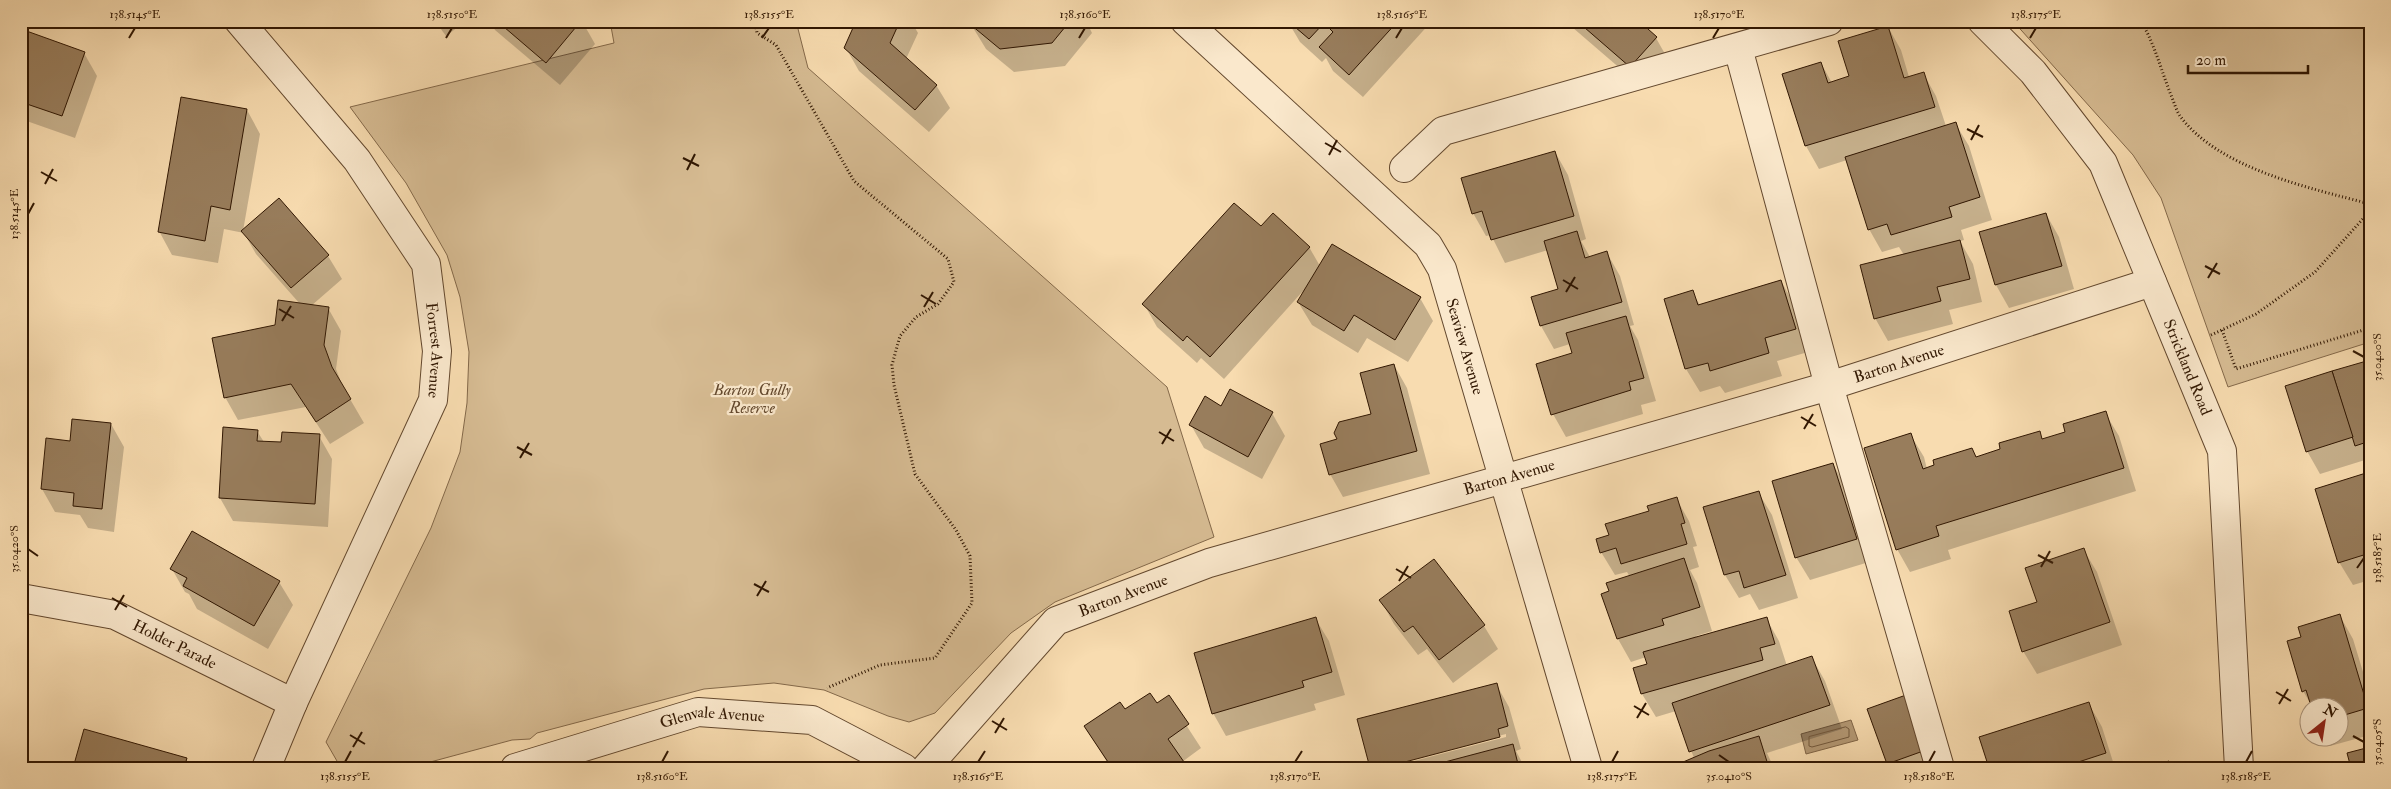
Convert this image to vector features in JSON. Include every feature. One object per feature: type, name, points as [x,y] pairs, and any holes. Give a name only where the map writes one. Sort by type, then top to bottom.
[{"type":"street","name":"Forrest Avenue","points":[[239,21],[357,160],[426,264],[437,351],[433,400],[293,702],[266,768]]},
{"type":"street","name":"Seaview Avenue","points":[[1185,21],[1428,244],[1442,269],[1588,768]]},
{"type":"street","points":[[1404,168],[1443,131],[1828,21]]},
{"type":"street","name":"Strickland Road","points":[[1982,21],[2033,72],[2103,163],[2222,451],[2239,768]]},
{"type":"street","points":[[1738,48],[1829,386],[1940,768]]},
{"type":"street","name":"Barton Avenue","points":[[926,768],[1056,621],[1209,563],[1829,386],[2152,282]]},
{"type":"street","name":"Holder Parade","points":[[21,598],[115,615],[293,702]]},
{"type":"street","name":"Glenvale Avenue","points":[[515,768],[698,712],[812,720],[904,768]]},
{"type":"path","points":[[755,21],[757,33],[776,45],[854,181],[948,259],[954,282],[938,304],[916,317],[900,336],[892,365],[894,385],[915,474],[956,530],[970,556],[972,603],[935,658],[880,665],[824,690]]},
{"type":"path","points":[[2141,21],[2152,39],[2179,115],[2202,139],[2244,164],[2279,179],[2370,204]]},
{"type":"path","points":[[2180,349],[2256,314],[2315,272],[2370,211]]},
{"type":"path","points":[[2222,330],[2236,368],[2370,328]]},
{"type":"green space","name":"Barton Gully Reserve","points":[[610,21],[796,21],[808,68],[1167,387],[1214,537],[1055,602],[1011,633],[935,713],[909,722],[888,716],[824,690],[774,683],[704,689],[537,733],[530,739],[512,740],[408,768],[341,768],[326,742],[431,528],[460,452],[467,403],[469,352],[460,297],[447,255],[406,183],[350,107],[614,43]]},
{"type":"green space","points":[[2013,21],[2370,21],[2370,342],[2228,387],[2161,198],[2133,155]]},
{"type":"water","points":[[1851,720],[1858,740],[1806,754],[1801,734]]},
{"type":"building","points":[[497,21],[581,21],[546,63]]},
{"type":"building","points":[[856,21],[900,21],[890,43],[937,85],[915,110],[844,48]]},
{"type":"building","points":[[974,21],[1070,21],[1052,43],[1000,49],[971,25]]},
{"type":"building","points":[[1288,21],[1398,21],[1349,75],[1319,47],[1333,32],[1324,23],[1309,39]]},
{"type":"building","points":[[1577,21],[1639,21],[1657,37],[1630,67]]},
{"type":"building","points":[[1888,26],[1904,78],[1924,72],[1935,107],[1805,146],[1782,74],[1821,62],[1828,83],[1849,76],[1838,41]]},
{"type":"building","points":[[21,29],[85,52],[62,116],[21,102]]},
{"type":"building","points":[[181,97],[247,109],[230,210],[211,206],[205,241],[158,232]]},
{"type":"building","points":[[1956,122],[1980,197],[1949,207],[1952,217],[1891,235],[1887,224],[1868,230],[1845,157]]},
{"type":"building","points":[[1555,151],[1574,216],[1491,240],[1482,211],[1472,214],[1461,178]]},
{"type":"building","points":[[279,198],[329,255],[291,288],[241,231]]},
{"type":"building","points":[[1234,203],[1261,226],[1273,213],[1310,247],[1210,357],[1187,336],[1183,341],[1142,304]]},
{"type":"building","points":[[2046,213],[2062,266],[1995,285],[1979,232]]},
{"type":"building","points":[[1577,231],[1585,258],[1607,251],[1622,302],[1540,326],[1531,297],[1558,289],[1544,241]]},
{"type":"building","points":[[1960,240],[1970,279],[1937,287],[1941,301],[1874,319],[1860,265]]},
{"type":"building","points":[[1332,244],[1421,297],[1395,340],[1354,315],[1344,331],[1297,302]]},
{"type":"building","points":[[1781,280],[1796,329],[1765,338],[1769,353],[1710,371],[1708,363],[1685,369],[1664,299],[1693,290],[1698,305]]},
{"type":"building","points":[[278,300],[329,307],[324,345],[332,367],[351,399],[316,422],[291,384],[224,398],[212,338],[275,325]]},
{"type":"building","points":[[1626,316],[1644,378],[1629,382],[1631,390],[1551,415],[1536,364],[1572,353],[1566,333]]},
{"type":"building","points":[[2370,360],[2370,441],[2355,446],[2332,371]]},
{"type":"building","points":[[1394,364],[1417,451],[1329,475],[1320,444],[1337,439],[1334,433],[1339,422],[1371,414],[1360,373]]},
{"type":"building","points":[[2332,371],[2353,437],[2306,452],[2285,386]]},
{"type":"building","points":[[1230,389],[1273,412],[1248,457],[1189,425],[1205,396],[1221,406]]},
{"type":"building","points":[[2106,411],[2124,468],[1936,526],[1939,536],[1896,550],[1864,448],[1911,433],[1923,469],[1934,465],[1933,460],[1972,448],[1976,457],[2000,449],[1999,443],[2040,431],[2042,439],[2065,432],[2063,424]]},
{"type":"building","points":[[72,419],[111,423],[102,509],[73,506],[74,493],[41,489],[46,438],[70,441]]},
{"type":"building","points":[[223,427],[258,430],[257,441],[281,442],[282,432],[320,434],[315,504],[219,498]]},
{"type":"building","points":[[1833,463],[1857,539],[1795,558],[1772,481]]},
{"type":"building","points":[[2366,473],[2370,486],[2370,553],[2338,563],[2315,489]]},
{"type":"building","points":[[1759,491],[1786,575],[1744,588],[1739,571],[1724,575],[1703,507]]},
{"type":"building","points":[[1677,497],[1685,523],[1681,524],[1687,544],[1621,564],[1616,548],[1600,553],[1596,539],[1609,535],[1605,524],[1649,511],[1647,506]]},
{"type":"building","points":[[192,531],[280,581],[254,626],[183,586],[187,578],[170,569]]},
{"type":"building","points":[[2084,548],[2110,622],[2022,652],[2009,611],[2037,602],[2025,568]]},
{"type":"building","points":[[1684,558],[1700,607],[1662,619],[1664,625],[1617,639],[1601,594],[1609,591],[1606,583]]},
{"type":"building","points":[[1434,559],[1485,625],[1439,660],[1413,626],[1404,632],[1379,600]]},
{"type":"building","points":[[2340,614],[2368,708],[2348,714],[2348,696],[2308,696],[2306,690],[2302,692],[2287,641],[2301,637],[2298,627]]},
{"type":"building","points":[[1316,617],[1332,672],[1302,681],[1304,687],[1212,714],[1194,653]]},
{"type":"building","points":[[1767,617],[1775,644],[1760,648],[1763,660],[1641,694],[1633,668],[1647,664],[1643,652]]},
{"type":"building","points":[[1812,656],[1830,705],[1689,752],[1672,703]]},
{"type":"building","points":[[1497,683],[1508,726],[1498,729],[1500,737],[1382,768],[1370,768],[1357,719]]},
{"type":"building","points":[[1150,693],[1157,703],[1169,695],[1189,724],[1168,739],[1184,762],[1176,768],[1112,768],[1084,726],[1120,702],[1125,709]]},
{"type":"building","points":[[1906,695],[1926,750],[1887,764],[1867,709]]},
{"type":"building","points":[[2089,702],[2106,753],[2060,768],[1989,768],[1979,737]]},
{"type":"building","points":[[84,729],[187,758],[184,768],[73,768]]},
{"type":"building","points":[[1759,736],[1769,768],[1677,768],[1676,765],[1709,751]]},
{"type":"building","points":[[1513,744],[1519,768],[1422,768]]},
{"type":"building","points":[[2370,747],[2370,768],[2351,768],[2347,753]]},
{"type":"building","points":[[2169,761],[2171,768],[2146,768]]},
{"type":"building","points":[[2326,762],[2326,768],[2295,768],[2294,763]]}]
